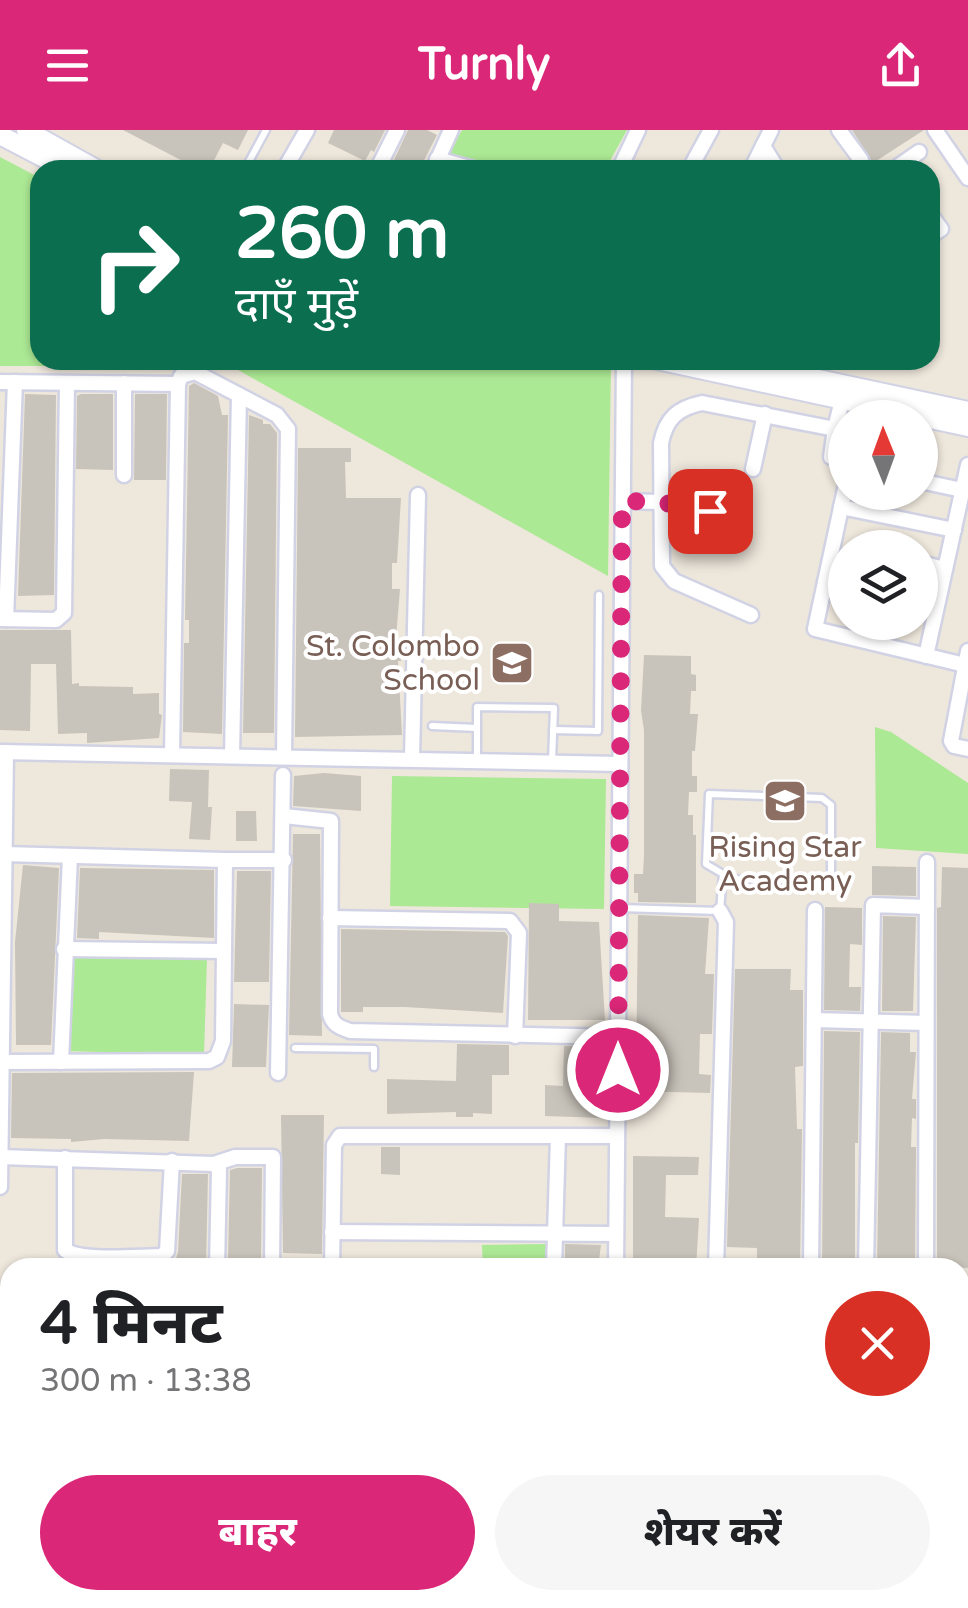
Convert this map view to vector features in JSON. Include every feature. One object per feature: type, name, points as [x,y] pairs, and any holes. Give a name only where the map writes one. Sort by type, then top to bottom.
[{"type":"street","points":[[26,130],[50,136],[84,160]]},
{"type":"street","points":[[290,160],[307,130]]},
{"type":"street","points":[[382,160],[396,130]]},
{"type":"street","points":[[437,160],[451,130]]},
{"type":"street","points":[[624,160],[638,130]]},
{"type":"street","points":[[695,160],[711,130]]},
{"type":"street","points":[[756,160],[771,130]]},
{"type":"street","points":[[839,130],[861,160]]},
{"type":"street","points":[[935,130],[968,178]]},
{"type":"street","points":[[0,135],[48,160]]},
{"type":"street","points":[[763,146],[772,160]]},
{"type":"street","points":[[909,160],[919,152]]},
{"type":"street","points":[[616,1258],[624,370]]},
{"type":"street","points":[[702,370],[842,400]]},
{"type":"street","points":[[812,370],[968,411]]},
{"type":"street","points":[[172,755],[178,384],[181,376],[194,372],[276,415],[288,429],[284,756]]},
{"type":"street","points":[[68,383],[65,608],[56,620],[3,620],[8,382],[178,384]]},
{"type":"street","points":[[124,384],[124,475]]},
{"type":"street","points":[[232,756],[240,396]]},
{"type":"street","points":[[750,616],[674,582],[666,574],[660,558],[661,443],[671,416],[702,402],[828,427]]},
{"type":"street","points":[[752,469],[766,414]]},
{"type":"street","points":[[938,422],[968,427]]},
{"type":"street","points":[[938,602],[968,466]]},
{"type":"street","points":[[938,485],[962,490]]},
{"type":"street","points":[[412,759],[418,495]]},
{"type":"street","points":[[622,501],[660,502],[710,511]]},
{"type":"street","points":[[851,510],[954,530]]},
{"type":"street","points":[[938,567],[945,569]]},
{"type":"street","points":[[828,574],[816,630],[926,656],[967,658],[963,699],[951,744],[968,748]]},
{"type":"street","points":[[926,656],[930,640]]},
{"type":"street","points":[[0,1187],[3,752],[620,764]]},
{"type":"street","points":[[278,1073],[284,776]]},
{"type":"street","points":[[284,816],[325,818],[331,822],[332,1022],[342,1028],[618,1036]]},
{"type":"street","points":[[4,854],[284,860]]},
{"type":"street","points":[[60,1062],[70,856]]},
{"type":"street","points":[[2,1062],[210,1062],[217,1057],[223,1040],[225,860]]},
{"type":"street","points":[[926,1258],[927,862]]},
{"type":"street","points":[[866,1258],[873,906],[927,907]]},
{"type":"street","points":[[810,1258],[815,910]]},
{"type":"street","points":[[716,1258],[726,922],[720,911]]},
{"type":"street","points":[[330,918],[510,921],[520,933],[515,1036]]},
{"type":"street","points":[[64,949],[224,951]]},
{"type":"street","points":[[814,1020],[926,1023]]},
{"type":"street","points":[[332,1258],[334,1145],[340,1136],[617,1136]]},
{"type":"street","points":[[554,1258],[558,1136]]},
{"type":"street","points":[[0,1157],[214,1164],[235,1157],[273,1157],[272,1258]]},
{"type":"street","points":[[65,1158],[65,1250],[86,1258]]},
{"type":"street","points":[[166,1258],[172,1162]]},
{"type":"street","points":[[214,1164],[219,1169],[218,1258]]},
{"type":"street","points":[[332,1232],[616,1234]]},
{"type":"lane","points":[[250,160],[266,130]]},
{"type":"lane","points":[[553,730],[598,731],[598,595]]},
{"type":"lane","points":[[598,607],[622,606]]},
{"type":"lane","points":[[598,683],[621,684]]},
{"type":"lane","points":[[477,760],[477,708],[554,708],[552,762]]},
{"type":"lane","points":[[432,726],[477,728]]},
{"type":"lane","points":[[284,756],[284,776]]},
{"type":"lane","points":[[619,908],[720,911],[724,880],[720,870],[706,864],[709,794],[822,798],[830,805],[831,882],[724,880]]},
{"type":"lane","points":[[342,1028],[343,1049]]},
{"type":"lane","points":[[295,1048],[374,1049],[374,1067]]},
{"type":"green space","points":[[462,130],[627,130],[610,160],[475,160],[449,153]]},
{"type":"green space","points":[[0,157],[30,173],[30,366],[0,366]]},
{"type":"green space","points":[[238,370],[611,370],[608,576]]},
{"type":"green space","points":[[875,727],[891,732],[968,783],[968,854],[876,848]]},
{"type":"green space","points":[[392,776],[606,779],[604,909],[390,906]]},
{"type":"green space","points":[[66,954],[207,958],[204,1055],[64,1051]]},
{"type":"green space","points":[[551,1244],[551,1258],[483,1258],[482,1245]]},
{"type":"building","points":[[123,130],[248,130],[238,150],[223,143],[214,160],[181,160]]},
{"type":"building","points":[[334,130],[385,130],[366,160],[328,143]]},
{"type":"building","points":[[408,130],[427,130],[437,135],[424,160],[394,160]]},
{"type":"building","points":[[852,130],[924,130],[878,160],[871,160]]},
{"type":"building","points":[[194,383],[218,396],[222,415],[228,415],[222,734],[183,732],[184,643],[189,643],[189,620],[185,620],[189,386]]},
{"type":"building","points":[[25,394],[56,395],[54,595],[18,596]]},
{"type":"building","points":[[113,394],[113,470],[76,469],[77,396]]},
{"type":"building","points":[[135,394],[167,394],[166,480],[134,480]]},
{"type":"building","points":[[249,415],[270,424],[277,433],[274,733],[243,733]]},
{"type":"building","points":[[298,448],[351,448],[351,462],[345,462],[346,498],[401,498],[392,589],[400,589],[396,638],[401,638],[398,661],[402,735],[295,737]]},
{"type":"building","points":[[0,630],[71,630],[72,684],[133,687],[133,694],[159,693],[159,738],[87,743],[87,733],[58,734],[56,664],[31,664],[30,731],[0,730]]},
{"type":"building","points":[[644,655],[691,656],[691,674],[696,675],[690,714],[698,714],[692,751],[692,776],[697,776],[697,792],[689,792],[688,815],[693,815],[696,835],[696,903],[638,902],[638,893],[634,893],[634,874],[643,874],[644,855]]},
{"type":"building","points":[[170,769],[209,770],[210,840],[189,839],[192,802],[169,801]]},
{"type":"building","points":[[294,776],[361,776],[361,811],[293,806]]},
{"type":"building","points":[[236,811],[256,811],[257,841],[236,841]]},
{"type":"building","points":[[293,834],[320,834],[322,1036],[289,1035]]},
{"type":"building","points":[[23,865],[59,868],[51,1045],[16,1045],[15,942]]},
{"type":"building","points":[[872,866],[916,867],[916,896],[872,895]]},
{"type":"building","points":[[942,867],[968,868],[968,1258],[937,1258],[937,908],[941,907]]},
{"type":"building","points":[[80,868],[214,870],[214,938],[99,932],[99,939],[77,938]]},
{"type":"building","points":[[237,871],[271,871],[269,982],[234,982]]},
{"type":"building","points":[[529,903],[559,904],[559,921],[599,922],[605,1020],[528,1020]]},
{"type":"building","points":[[825,907],[862,908],[862,945],[850,944],[849,987],[861,987],[860,1011],[824,1010]]},
{"type":"building","points":[[638,915],[709,918],[705,974],[714,974],[712,1034],[700,1034],[699,1074],[711,1075],[710,1093],[630,1091],[630,1074],[636,1074]]},
{"type":"building","points":[[883,916],[916,917],[913,1011],[882,1011]]},
{"type":"building","points":[[341,929],[505,932],[508,936],[503,1013],[405,1007],[363,1007],[363,1012],[341,1012]]},
{"type":"building","points":[[735,969],[791,969],[790,990],[803,990],[803,1066],[795,1067],[797,1129],[802,1129],[800,1258],[757,1258],[757,1248],[727,1247]]},
{"type":"building","points":[[234,1004],[269,1005],[266,1067],[232,1067]]},
{"type":"building","points":[[824,1031],[860,1032],[855,1258],[822,1258]]},
{"type":"building","points":[[881,1032],[910,1033],[910,1052],[916,1052],[912,1099],[916,1099],[916,1119],[912,1118],[911,1147],[916,1147],[915,1258],[877,1258]]},
{"type":"building","points":[[457,1044],[509,1045],[509,1075],[492,1075],[492,1114],[387,1114],[387,1079],[456,1081]]},
{"type":"building","points":[[564,1046],[605,1047],[603,1118],[545,1116],[545,1085],[563,1086]]},
{"type":"building","points":[[194,1072],[189,1141],[11,1138],[12,1073]]},
{"type":"building","points":[[281,1115],[324,1115],[322,1254],[283,1253]]},
{"type":"building","points":[[381,1147],[400,1147],[400,1175],[381,1174]]},
{"type":"building","points":[[633,1156],[699,1157],[698,1175],[666,1175],[665,1217],[699,1218],[697,1258],[633,1258]]},
{"type":"building","points":[[262,1168],[261,1258],[228,1258],[230,1170]]},
{"type":"building","points":[[182,1174],[208,1174],[206,1258],[176,1258]]},
{"type":"building","points":[[565,1244],[601,1245],[599,1258],[565,1258]]},
{"type":"place","name":"St. Colombo School","points":[[512,663]]},
{"type":"place","name":"Rising Star Academy","points":[[785,801]]},
{"type":"route","points":[[618,1070],[622,501],[660,502],[710,511]]}]
